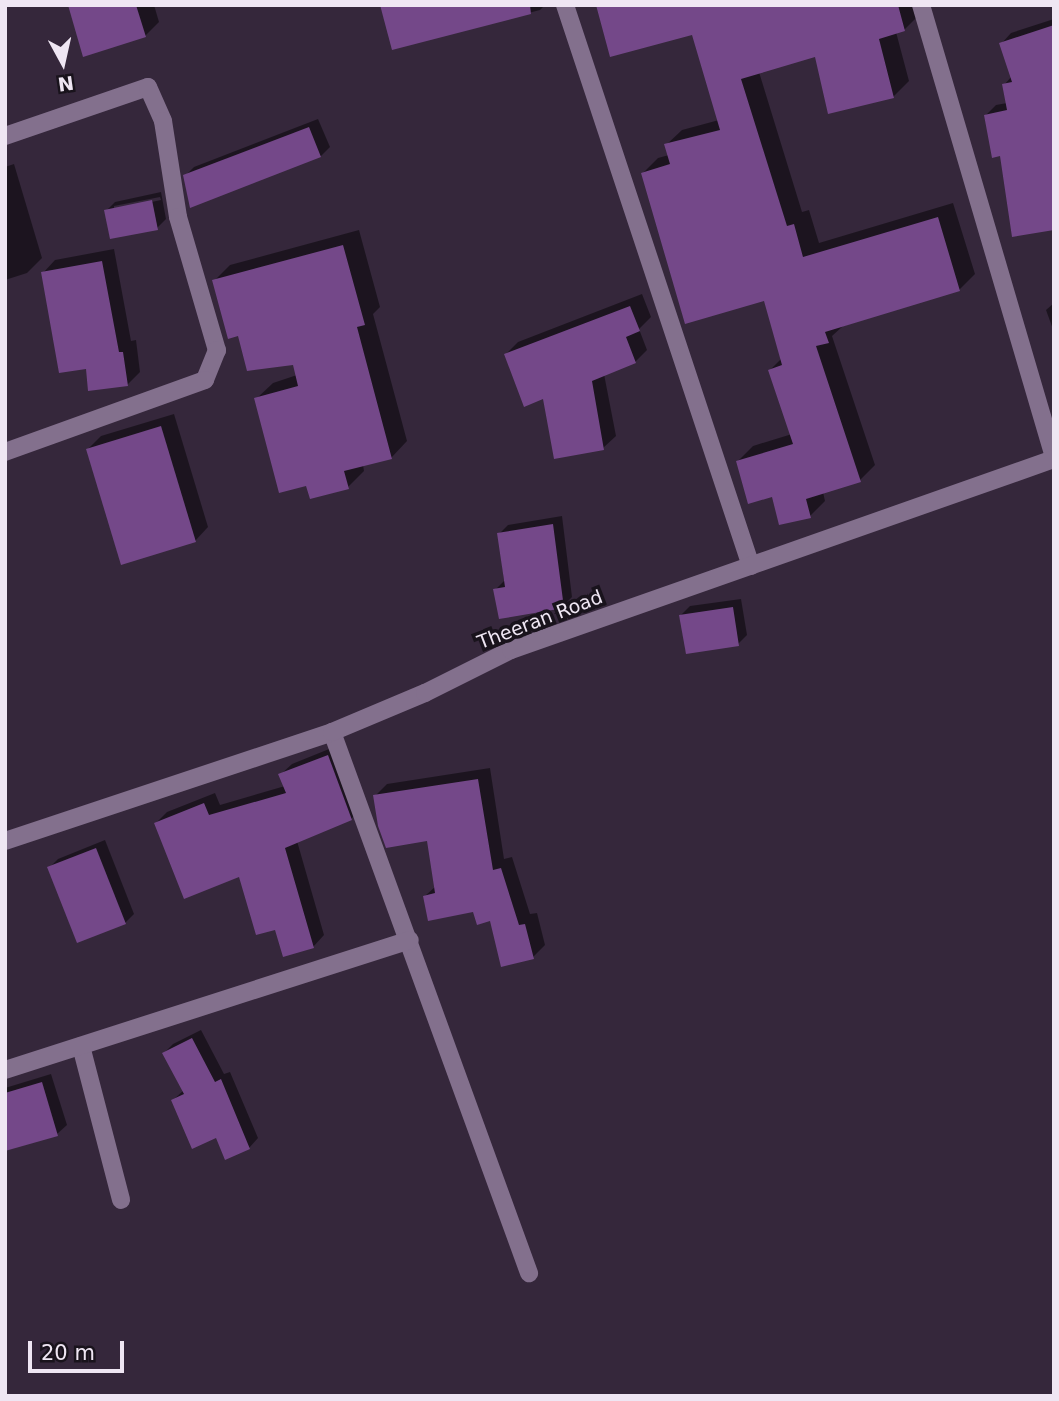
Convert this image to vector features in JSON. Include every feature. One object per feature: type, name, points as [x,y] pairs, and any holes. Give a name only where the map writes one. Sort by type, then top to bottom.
[{"type":"street","points":[[565,5],[751,566]]},
{"type":"street","points":[[921,5],[1054,458]]},
{"type":"street","points":[[5,136],[148,87],[163,121],[178,217],[217,349],[205,380],[5,453]]},
{"type":"street","name":"Theeran Road","points":[[5,841],[332,733],[425,693],[510,650],[1054,458]]},
{"type":"street","points":[[332,733],[410,940],[529,1273]]},
{"type":"street","points":[[5,1070],[410,940]]},
{"type":"street","points":[[81,1046],[121,1200]]},
{"type":"building","points":[[68,5],[136,5],[146,37],[83,57]]},
{"type":"building","points":[[380,5],[530,5],[531,14],[392,50]]},
{"type":"building","points":[[596,5],[898,5],[905,31],[879,39],[894,98],[828,114],[815,57],[741,79],[787,226],[794,224],[803,257],[938,217],[960,291],[825,332],[829,343],[816,346],[861,482],[806,499],[811,518],[779,525],[772,497],[748,504],[736,461],[793,444],[768,370],[782,365],[764,301],[685,324],[641,173],[670,164],[664,144],[720,130],[692,35],[610,57]]},
{"type":"building","points":[[1054,25],[1054,230],[1012,237],[1000,156],[992,158],[984,115],[1007,110],[1002,84],[1012,82],[999,43]]},
{"type":"building","points":[[309,127],[321,157],[190,208],[183,175]]},
{"type":"building","points":[[152,200],[158,230],[110,239],[104,210]]},
{"type":"building","points":[[343,245],[365,325],[357,327],[392,459],[344,471],[349,489],[310,499],[306,486],[279,493],[254,398],[298,386],[293,365],[247,371],[238,336],[228,339],[212,280]]},
{"type":"building","points":[[102,261],[128,386],[88,391],[86,369],[59,373],[41,272]]},
{"type":"building","points":[[630,306],[640,331],[626,337],[636,363],[592,381],[604,450],[554,459],[543,399],[524,407],[504,354]]},
{"type":"building","points":[[161,426],[196,542],[121,565],[86,449]]},
{"type":"building","points":[[553,524],[564,608],[499,619],[493,589],[505,587],[497,533]]},
{"type":"building","points":[[733,607],[739,646],[686,654],[679,615]]},
{"type":"building","points":[[328,755],[352,820],[285,848],[314,948],[283,957],[275,930],[256,935],[239,877],[184,899],[154,823],[204,803],[209,815],[286,793],[278,774]]},
{"type":"building","points":[[478,779],[493,870],[501,868],[519,925],[525,924],[534,959],[501,967],[490,921],[477,925],[473,912],[428,921],[423,896],[435,893],[427,841],[386,848],[378,826],[373,795]]},
{"type":"building","points":[[96,848],[126,924],[77,943],[47,867]]},
{"type":"building","points":[[192,1038],[215,1082],[221,1079],[250,1149],[225,1160],[216,1138],[192,1149],[171,1100],[184,1094],[162,1053]]},
{"type":"building","points":[[42,1082],[58,1136],[5,1151],[5,1093]]}]
